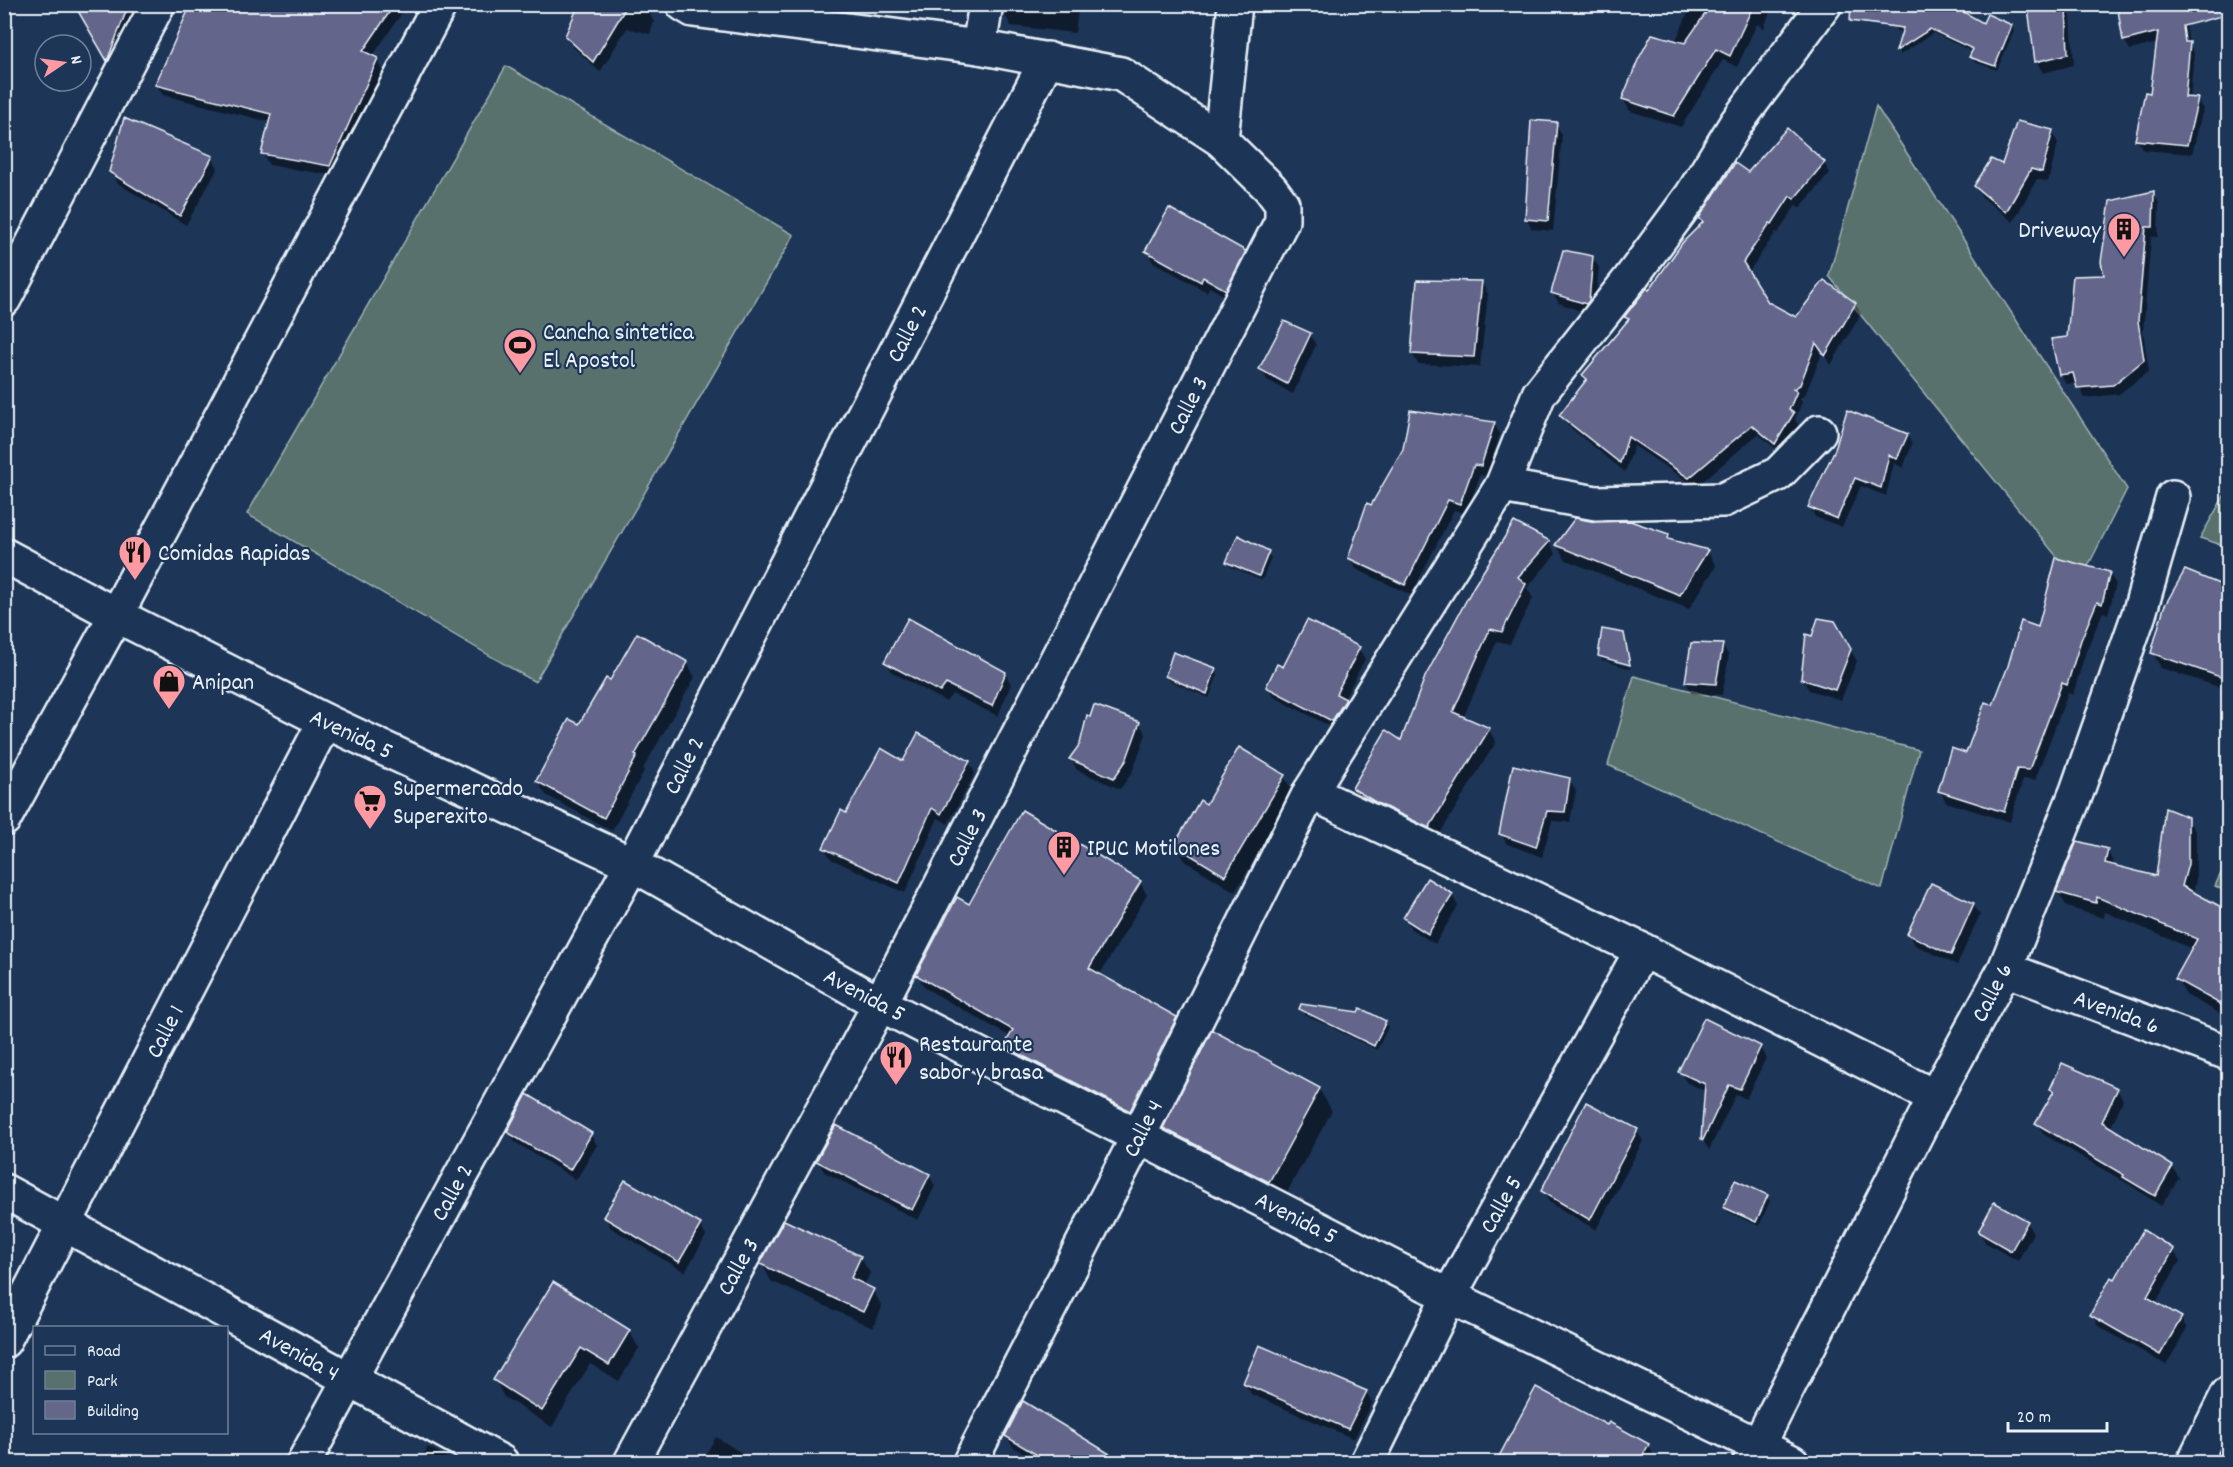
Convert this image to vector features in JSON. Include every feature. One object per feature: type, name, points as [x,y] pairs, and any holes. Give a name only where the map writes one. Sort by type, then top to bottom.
[{"type":"street","points":[[4,299],[158,4]]},
{"type":"street","points":[[4,819],[116,615],[440,4]]},
{"type":"street","points":[[979,47],[986,4]]},
{"type":"street","points":[[690,6],[979,47],[1121,74],[1221,140],[1235,4]]},
{"type":"street","name":"Calle 4","points":[[970,1462],[1139,1135],[1310,792],[1502,486],[1539,394],[1630,279],[1685,204],[1737,122],[1825,4]]},
{"type":"street","name":"Calle 2","points":[[304,1462],[632,864],[1047,59]]},
{"type":"street","name":"Calle 3","points":[[631,1462],[880,1004],[1282,221],[1282,204],[1270,188],[1221,140]]},
{"type":"street","points":[[1502,486],[1596,503],[1723,500],[1778,474],[1819,432]]},
{"type":"street","name":"Calle 6","points":[[1754,1454],[1935,1097],[2005,969],[2081,780],[2139,614],[2173,497]]},
{"type":"street","name":"Avenida 5","points":[[4,555],[116,615],[325,721],[632,864],[880,1004],[1139,1135],[1754,1454],[1792,1462]]},
{"type":"street","name":"Calle 1","points":[[4,1341],[325,721]]},
{"type":"street","points":[[1310,792],[1642,950],[1935,1097]]},
{"type":"street","name":"Calle 5","points":[[1367,1462],[1449,1296],[1642,950]]},
{"type":"street","name":"Avenida 6","points":[[2005,969],[2229,1053]]},
{"type":"street","name":"Avenida 4","points":[[4,1191],[501,1462]]},
{"type":"street","points":[[2194,1462],[2229,1394]]},
{"type":"green space","name":"Cancha sintetica El Apostol","points":[[506,66],[794,235],[535,682],[247,514]]},
{"type":"green space","points":[[1876,106],[2127,489],[2079,584],[1829,276]]},
{"type":"green space","points":[[2228,489],[2228,547],[2200,538]]},
{"type":"green space","points":[[1634,676],[1919,750],[1882,889],[1608,765]]},
{"type":"green space","points":[[2228,858],[2228,893],[2215,886]]},
{"type":"building","points":[[74,4],[129,4],[107,61],[93,33],[91,33]]},
{"type":"building","points":[[191,4],[395,4],[363,51],[378,58],[330,166],[261,154],[271,114],[155,85]]},
{"type":"building","points":[[579,4],[628,4],[593,62],[565,36]]},
{"type":"building","points":[[1712,4],[1754,4],[1730,56],[1716,49],[1674,116],[1622,99],[1638,60],[1652,34],[1685,43]]},
{"type":"building","points":[[1851,4],[1968,4],[1960,10],[1983,23],[1987,14],[2012,25],[1995,66],[1969,57],[1973,49],[1930,29],[1896,51],[1903,28],[1850,21]]},
{"type":"building","points":[[2066,4],[2068,54],[2035,62],[2028,8]]},
{"type":"building","points":[[2117,4],[2227,4],[2229,14],[2183,26],[2185,42],[2190,42],[2185,97],[2198,98],[2187,145],[2135,140],[2145,92],[2150,93],[2158,32],[2123,41]]},
{"type":"building","points":[[124,118],[213,156],[180,216],[109,172]]},
{"type":"building","points":[[1531,120],[1557,122],[1548,221],[1525,219]]},
{"type":"building","points":[[2017,121],[2053,130],[2042,172],[2031,169],[2006,212],[1974,186],[1991,159],[2002,164]]},
{"type":"building","points":[[1787,128],[1825,162],[1794,199],[1790,196],[1743,262],[1768,302],[1796,317],[1824,280],[1856,303],[1825,356],[1816,343],[1800,385],[1793,389],[1797,391],[1789,410],[1794,413],[1775,444],[1752,425],[1689,478],[1628,437],[1620,463],[1559,415],[1587,379],[1582,375],[1629,319],[1624,317],[1647,288],[1649,290],[1683,242],[1703,222],[1699,218],[1735,163],[1748,172]]},
{"type":"building","points":[[2154,191],[2153,227],[2146,227],[2138,321],[2144,360],[2113,385],[2077,388],[2073,373],[2059,375],[2051,339],[2067,337],[2073,276],[2104,275],[2101,262],[2110,201]]},
{"type":"building","points":[[1169,208],[1246,251],[1226,290],[1203,277],[1201,282],[1145,251]]},
{"type":"building","points":[[1563,250],[1593,256],[1589,301],[1586,304],[1551,293]]},
{"type":"building","points":[[1417,280],[1482,281],[1474,357],[1411,354]]},
{"type":"building","points":[[1284,321],[1311,333],[1287,384],[1259,369]]},
{"type":"building","points":[[1410,410],[1495,422],[1481,466],[1474,465],[1460,504],[1448,500],[1405,585],[1348,558],[1367,503],[1371,505],[1403,449]]},
{"type":"building","points":[[1847,410],[1908,434],[1897,459],[1889,455],[1881,488],[1855,478],[1837,519],[1808,507],[1835,449]]},
{"type":"building","points":[[1575,518],[1596,522],[1630,521],[1669,534],[1668,539],[1708,550],[1680,595],[1555,545]]},
{"type":"building","points":[[1514,522],[1550,541],[1518,577],[1526,584],[1502,632],[1490,629],[1453,712],[1490,728],[1429,828],[1352,788],[1386,730],[1401,740],[1425,677],[1474,586]]},
{"type":"building","points":[[1238,535],[1269,551],[1259,576],[1226,562]]},
{"type":"building","points":[[2056,558],[2110,572],[2102,604],[2097,602],[2081,640],[2067,685],[2062,683],[2029,770],[2017,769],[2004,812],[1938,791],[1951,748],[1966,753],[1985,702],[1993,705],[2008,666],[2021,621],[2038,627]]},
{"type":"building","points":[[2185,570],[2229,588],[2229,680],[2151,653],[2164,607]]},
{"type":"building","points":[[908,618],[1006,672],[992,706],[946,684],[940,692],[884,662]]},
{"type":"building","points":[[1818,618],[1835,621],[1851,649],[1835,690],[1801,679],[1806,634],[1812,636]]},
{"type":"building","points":[[1307,620],[1360,647],[1336,694],[1346,699],[1332,721],[1266,687],[1277,664],[1283,667]]},
{"type":"building","points":[[1602,629],[1624,633],[1630,665],[1598,656]]},
{"type":"building","points":[[637,633],[688,662],[635,755],[637,756],[604,818],[536,781],[569,719],[579,724],[606,678],[610,680]]},
{"type":"building","points":[[1691,643],[1723,644],[1716,684],[1685,682]]},
{"type":"building","points":[[1173,652],[1216,668],[1207,694],[1165,676]]},
{"type":"building","points":[[1094,705],[1140,722],[1126,761],[1114,778],[1069,759],[1080,744],[1087,715],[1090,717]]},
{"type":"building","points":[[918,733],[970,761],[941,814],[932,808],[899,883],[823,848],[841,810],[846,813],[881,748],[903,761]]},
{"type":"building","points":[[1239,747],[1285,775],[1225,876],[1174,845],[1200,800],[1206,804]]},
{"type":"building","points":[[1513,765],[1570,778],[1565,812],[1547,811],[1536,847],[1499,834]]},
{"type":"building","points":[[2165,808],[2188,817],[2188,864],[2182,886],[2229,911],[2229,1009],[2175,979],[2197,939],[2097,897],[2096,903],[2056,892],[2077,841],[2108,849],[2105,863],[2156,876]]},
{"type":"building","points":[[1022,810],[1141,881],[1089,968],[1177,1017],[1130,1111],[1004,1046],[1013,1030],[916,975],[957,897],[969,904]]},
{"type":"building","points":[[1427,878],[1453,894],[1428,934],[1403,918]]},
{"type":"building","points":[[1931,883],[1974,903],[1951,955],[1907,934]]},
{"type":"building","points":[[1301,1004],[1358,1012],[1360,1008],[1386,1021],[1374,1046],[1299,1009]]},
{"type":"building","points":[[1704,1018],[1761,1046],[1740,1089],[1729,1085],[1703,1140],[1701,1139],[1705,1084],[1678,1072]]},
{"type":"building","points":[[1212,1030],[1320,1088],[1269,1182],[1163,1128]]},
{"type":"building","points":[[2062,1063],[2118,1088],[2102,1122],[2173,1166],[2155,1196],[2123,1177],[2124,1175],[2035,1123],[2054,1091],[2050,1089]]},
{"type":"building","points":[[527,1094],[592,1133],[570,1170],[507,1132]]},
{"type":"building","points":[[1586,1102],[1638,1129],[1590,1220],[1541,1191]]},
{"type":"building","points":[[836,1125],[930,1174],[912,1210],[816,1161]]},
{"type":"building","points":[[625,1180],[701,1224],[679,1262],[603,1217]]},
{"type":"building","points":[[1735,1180],[1768,1195],[1756,1222],[1723,1207]]},
{"type":"building","points":[[1994,1202],[2028,1221],[2011,1251],[1978,1232]]},
{"type":"building","points":[[784,1220],[861,1256],[851,1278],[874,1289],[863,1312],[760,1264]]},
{"type":"building","points":[[2143,1230],[2174,1249],[2147,1297],[2182,1317],[2160,1355],[2090,1315],[2111,1277],[2115,1279]]},
{"type":"building","points":[[553,1282],[630,1330],[609,1365],[581,1348],[542,1411],[493,1380]]},
{"type":"building","points":[[1259,1345],[1367,1391],[1348,1429],[1243,1383]]},
{"type":"building","points":[[1536,1387],[1607,1425],[1609,1422],[1649,1444],[1639,1462],[1496,1462]]},
{"type":"building","points":[[1023,1401],[1123,1462],[1049,1462],[1005,1436]]},
{"type":"place","name":"Driveway","points":[[2124,258]]},
{"type":"place","name":"Cancha sintetica El Apostol","points":[[520,374]]},
{"type":"place","name":"Comidas Rapidas","points":[[135,581]]},
{"type":"place","name":"Anipan","points":[[169,710]]},
{"type":"place","name":"Supermercado Superexito","points":[[370,830]]},
{"type":"place","name":"IPUC Motilones","points":[[1064,876]]},
{"type":"place","name":"Restaurante sabor y brasa","points":[[896,1086]]}]
